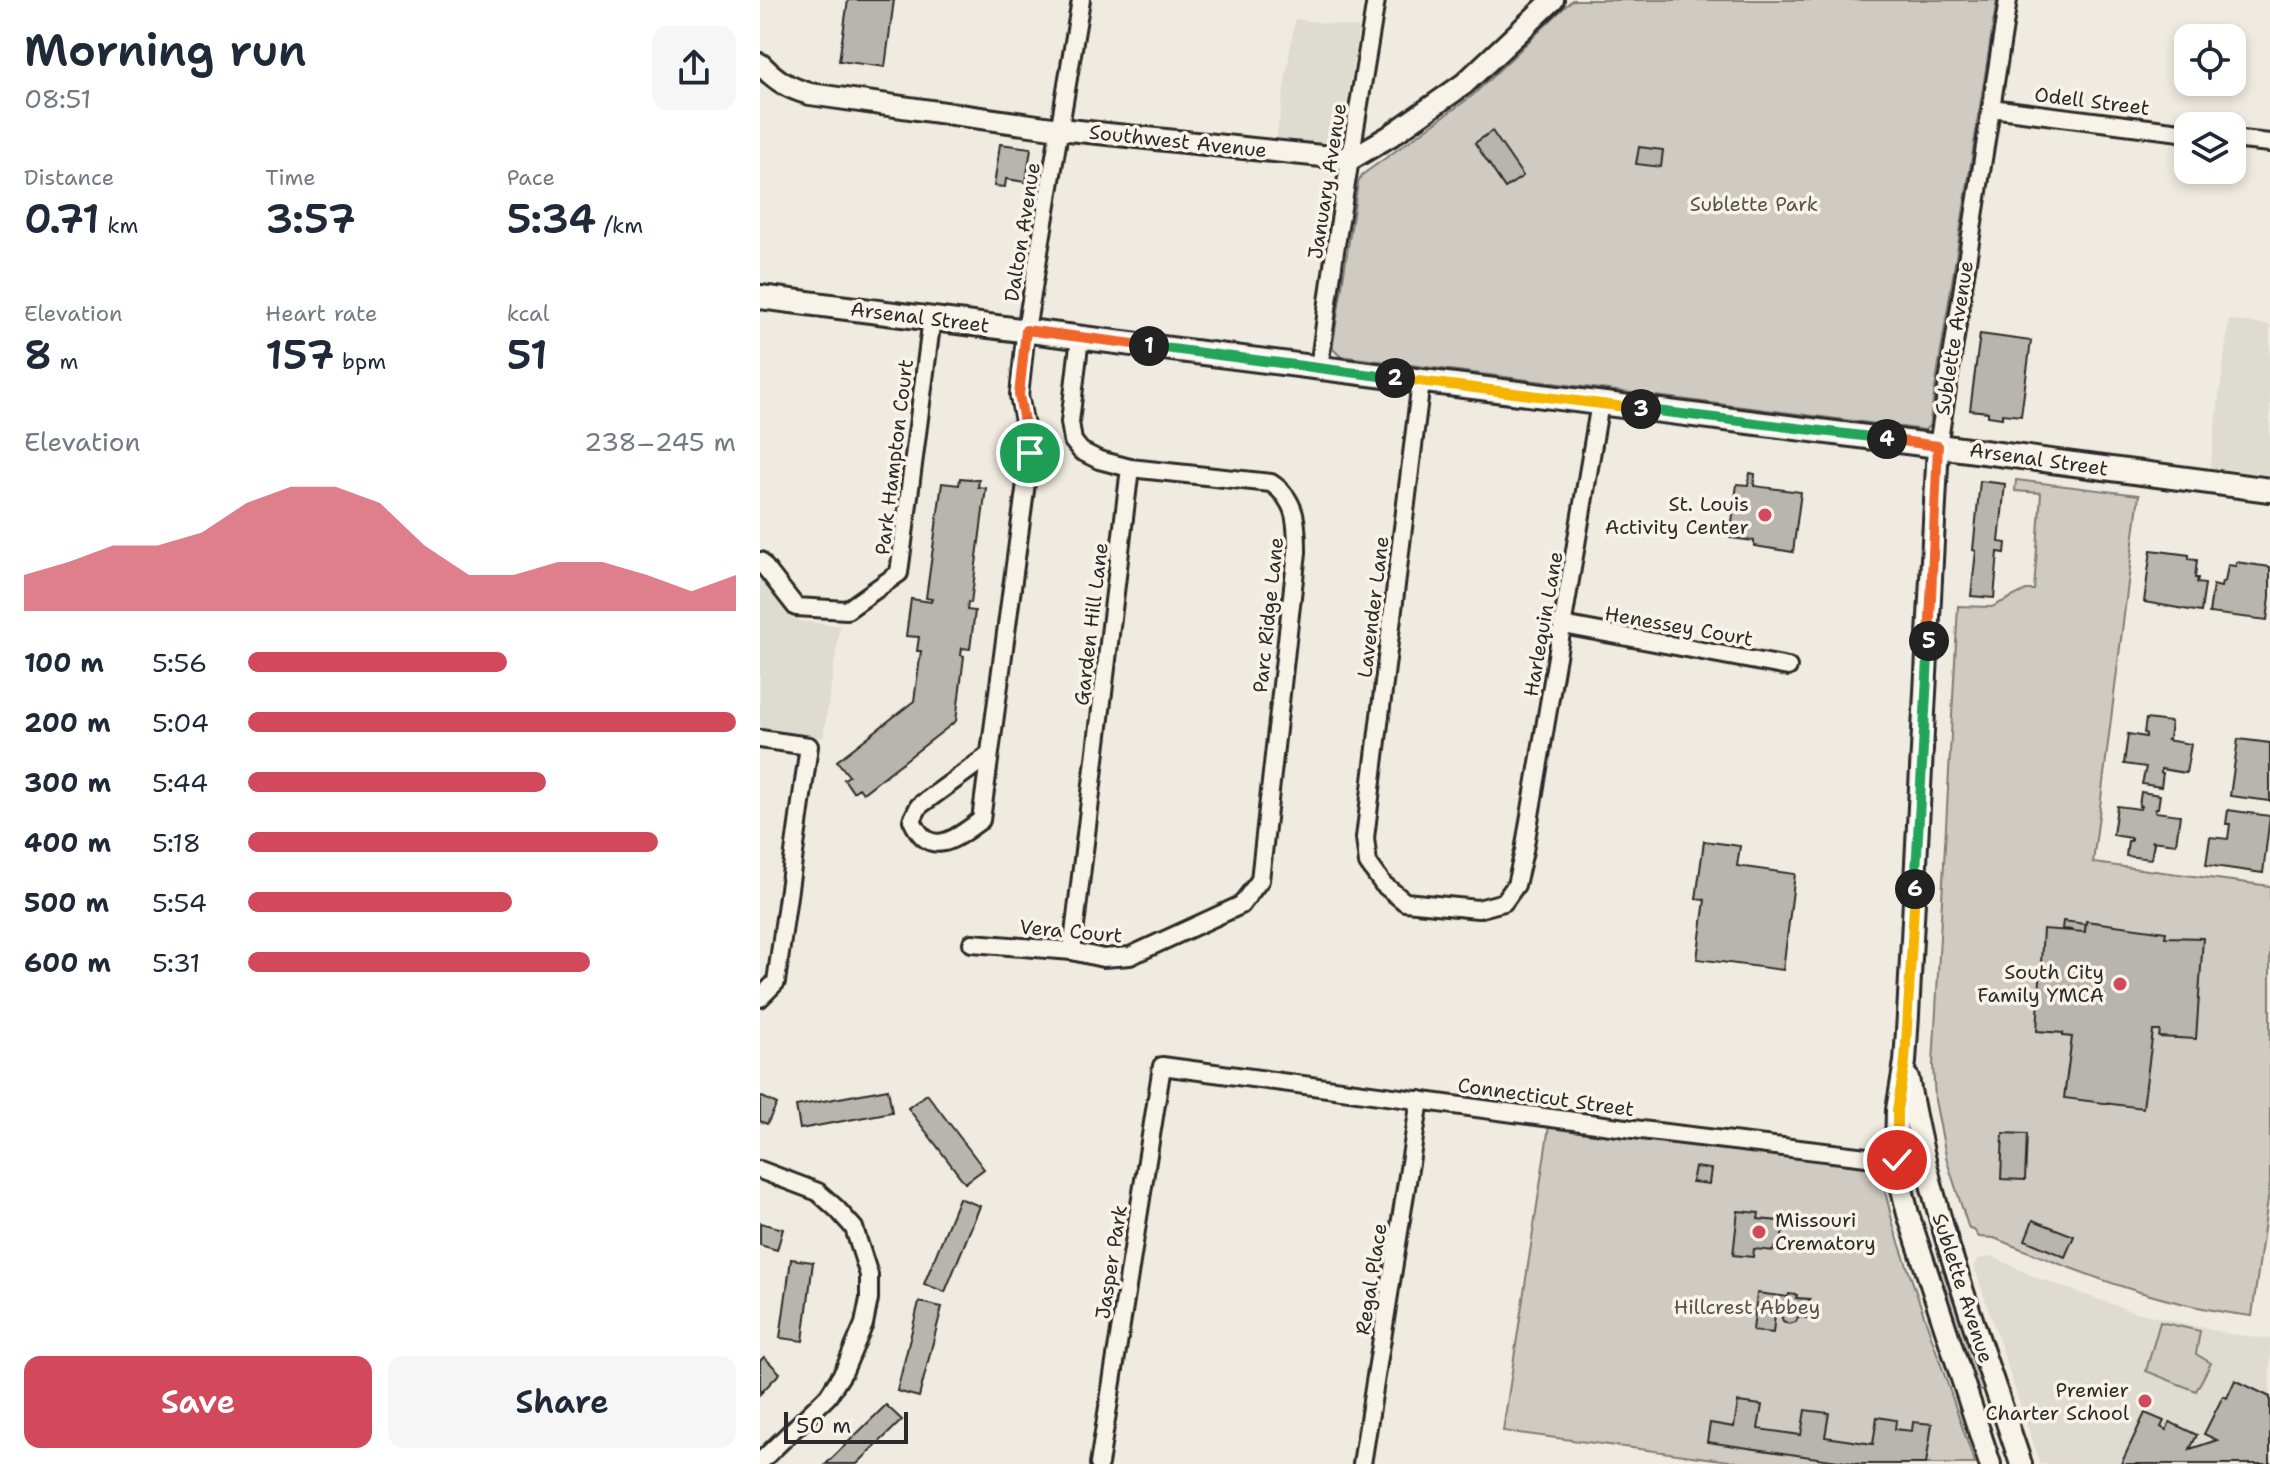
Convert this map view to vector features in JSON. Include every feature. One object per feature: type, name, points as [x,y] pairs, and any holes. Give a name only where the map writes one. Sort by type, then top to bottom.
[{"type":"main road","name":"Arsenal Street","points":[[760,297],[2270,490]]},
{"type":"street","name":"Dalton Avenue","points":[[989,755],[919,806],[912,820],[919,835],[932,843],[949,842],[981,820],[1030,453],[1019,395],[1026,330],[1081,0]]},
{"type":"street","name":"January Avenue","points":[[1319,368],[1376,0]]},
{"type":"street","points":[[1351,159],[1390,136],[1464,84],[1553,0]]},
{"type":"street","name":"Sublette Avenue","points":[[1990,1464],[1908,1214],[1897,1160],[1897,1110],[1905,1062],[1938,446],[2008,0]]},
{"type":"street","name":"Southwest Avenue","points":[[760,64],[790,89],[810,94],[1059,129],[1351,159]]},
{"type":"street","name":"Odell Street","points":[[1991,108],[2174,131]]},
{"type":"street","points":[[2246,140],[2270,143]]},
{"type":"street","name":"Park Hampton Court","points":[[760,561],[796,607],[847,610],[899,573],[932,318]]},
{"type":"street","points":[[1080,337],[1070,422],[1073,441],[1081,451],[1099,460],[1130,468]]},
{"type":"street","name":"Lavender Lane","points":[[1365,838],[1421,381]]},
{"type":"street","name":"Harlequin Lane","points":[[1365,838],[1368,863],[1383,884],[1405,902],[1478,909],[1504,902],[1516,885],[1600,403]]},
{"type":"street","name":"Parc Ridge Lane","points":[[1130,468],[1271,483],[1285,492],[1295,517],[1297,552],[1260,880],[1247,897]]},
{"type":"street","name":"Garden Hill Lane","points":[[1072,951],[1130,468]]},
{"type":"street","name":"Henessey Court","points":[[1563,625],[1788,667]]},
{"type":"street","points":[[760,739],[809,746],[776,982],[760,998]]},
{"type":"street","name":"Vera Court","points":[[972,943],[1072,951],[1103,958],[1130,956],[1239,906],[1247,897]]},
{"type":"street","name":"Sublette Avenue","points":[[1905,1062],[1925,1164],[1945,1238],[2021,1464]]},
{"type":"street","name":"Connecticut Street","points":[[1162,1066],[1641,1130],[1925,1164]]},
{"type":"street","name":"Jasper Park","points":[[1099,1464],[1162,1066]]},
{"type":"street","name":"Regal Place","points":[[1362,1464],[1420,1100]]},
{"type":"street","points":[[760,1170],[818,1192],[837,1209],[854,1228],[869,1275],[869,1299],[864,1324],[844,1371],[828,1396],[760,1462]]},
{"type":"shaded area","points":[[1295,19],[1359,28],[1342,132],[1334,143],[1314,146],[1276,141]]},
{"type":"shaded area","points":[[2229,320],[2270,325],[2270,475],[2210,467]]},
{"type":"shaded area","points":[[760,570],[800,621],[840,626],[823,738],[760,730]]},
{"type":"shaded area","name":"Premier Charter School","points":[[1992,1256],[2035,1277],[2131,1311],[2230,1334],[2270,1339],[2270,1464],[2040,1464],[1974,1266],[1978,1259]]},
{"type":"green space","name":"Sublette Park","points":[[1572,0],[1997,0],[1929,426],[1925,430],[1340,356],[1333,349],[1358,183],[1362,175],[1472,96]]},
{"type":"green space","points":[[2016,480],[2139,495],[2093,863],[2270,886],[2270,1184],[2252,1316],[2153,1296],[1994,1238],[1979,1237],[1969,1229],[1947,1161],[1935,1100],[1933,1065],[1958,606],[1992,607],[2026,590],[2034,590],[2041,493],[2015,491]]},
{"type":"green space","name":"Hillcrest Abbey","points":[[1549,1126],[1875,1168],[1882,1179],[1894,1228],[1975,1464],[1752,1464],[1503,1431]]},
{"type":"green space","points":[[1942,1270],[1948,1270],[1986,1388],[1984,1391],[1975,1390],[1937,1277]]},
{"type":"green space","points":[[2160,1322],[2200,1331],[2196,1354],[2211,1363],[2196,1391],[2146,1371]]},
{"type":"building","points":[[848,0],[894,0],[885,67],[839,61]]},
{"type":"building","points":[[1492,131],[1523,176],[1505,188],[1475,143]]},
{"type":"building","points":[[1000,144],[1031,148],[1026,182],[1006,179],[1005,187],[994,186]]},
{"type":"building","points":[[1639,147],[1663,150],[1661,167],[1636,164]]},
{"type":"building","points":[[1980,334],[2031,341],[2021,416],[2002,414],[2002,418],[1988,416],[1988,412],[1970,410]]},
{"type":"building","name":"St. Louis Activity Center","points":[[1750,473],[1755,474],[1754,486],[1801,492],[1793,552],[1754,546],[1754,541],[1730,538],[1737,484],[1748,485]]},
{"type":"building","points":[[960,478],[979,480],[978,487],[986,488],[971,603],[968,602],[967,610],[975,611],[970,649],[962,648],[961,655],[964,656],[956,721],[863,793],[859,788],[853,792],[844,779],[849,776],[837,761],[914,701],[921,651],[917,651],[919,637],[906,636],[911,599],[931,602],[932,599],[926,598],[942,483],[959,485]]},
{"type":"building","points":[[1980,481],[2005,484],[1999,542],[2006,543],[2005,553],[1998,552],[1994,598],[1971,596]]},
{"type":"building","points":[[2151,550],[2189,555],[2189,559],[2197,560],[2195,578],[2198,578],[2197,583],[2205,584],[2201,612],[2144,602]]},
{"type":"building","points":[[2236,562],[2270,567],[2267,620],[2209,613],[2213,585],[2221,587],[2228,565],[2236,566]]},
{"type":"building","points":[[2146,719],[2171,722],[2169,739],[2166,740],[2191,744],[2186,773],[2161,769],[2161,787],[2142,784],[2146,767],[2124,764],[2128,734],[2146,737]]},
{"type":"building","points":[[2238,739],[2270,743],[2270,801],[2230,796]]},
{"type":"building","points":[[2141,792],[2160,795],[2155,812],[2180,815],[2176,844],[2151,841],[2154,843],[2151,859],[2126,856],[2131,838],[2113,835],[2117,806],[2140,809]]},
{"type":"building","points":[[2228,810],[2270,816],[2263,873],[2206,865],[2210,837],[2228,839]]},
{"type":"building","points":[[1704,841],[1740,846],[1737,866],[1795,874],[1783,970],[1697,959],[1705,900],[1696,899]]},
{"type":"building","points":[[2063,921],[2086,924],[2085,932],[2062,929]]},
{"type":"building","name":"South City Family YMCA","points":[[2086,921],[2166,932],[2165,937],[2203,938],[2196,1039],[2159,1037],[2160,1031],[2153,1031],[2143,1108],[2064,1098],[2072,1037],[2063,1036],[2063,1033],[2037,1031],[2043,929],[2085,932]]},
{"type":"building","points":[[888,1089],[892,1112],[800,1129],[796,1106]]},
{"type":"building","points":[[927,1094],[984,1169],[965,1183],[908,1108]]},
{"type":"building","points":[[760,1096],[777,1104],[767,1124],[760,1121]]},
{"type":"building","points":[[2003,1133],[2027,1134],[2025,1180],[2001,1179]]},
{"type":"building","points":[[1695,1167],[1711,1169],[1709,1184],[1692,1182]]},
{"type":"building","points":[[959,1198],[980,1206],[945,1292],[924,1284]]},
{"type":"building","name":"Missouri Crematory","points":[[1738,1211],[1759,1213],[1758,1219],[1779,1221],[1778,1226],[1783,1227],[1781,1248],[1774,1247],[1774,1251],[1754,1249],[1753,1257],[1733,1255]]},
{"type":"building","points":[[2033,1220],[2074,1236],[2065,1257],[2025,1240]]},
{"type":"building","points":[[760,1223],[783,1229],[777,1250],[760,1245]]},
{"type":"building","points":[[791,1259],[813,1262],[803,1341],[780,1338]]},
{"type":"building","points":[[1757,1293],[1788,1297],[1789,1294],[1810,1299],[1808,1318],[1798,1317],[1796,1322],[1789,1324],[1783,1321],[1781,1315],[1775,1314],[1773,1333],[1753,1331]]},
{"type":"building","points":[[919,1302],[942,1307],[919,1397],[897,1391]]},
{"type":"building","points":[[764,1357],[780,1373],[760,1394],[760,1361]]},
{"type":"building","points":[[2235,1380],[2270,1397],[2270,1464],[2121,1464],[2145,1413],[2164,1421],[2161,1427],[2166,1430],[2170,1422],[2197,1435],[2190,1449],[2217,1440],[2204,1434],[2223,1396],[2227,1398]]},
{"type":"building","points":[[1738,1402],[1762,1405],[1758,1429],[1801,1435],[1805,1410],[1829,1413],[1825,1437],[1873,1444],[1877,1417],[1896,1420],[1895,1429],[1912,1431],[1913,1422],[1932,1424],[1926,1464],[1859,1464],[1707,1442],[1710,1423],[1734,1427]]},
{"type":"building","points":[[886,1405],[902,1420],[857,1464],[826,1464]]},
{"type":"place","name":"St. Louis Activity Center","points":[[1765,515]]},
{"type":"place","name":"South City Family YMCA","points":[[2120,984]]},
{"type":"place","name":"Missouri Crematory","points":[[1759,1232]]},
{"type":"place","name":"Premier Charter School","points":[[2145,1401]]},
{"type":"route","points":[[1030,453],[1019,395],[1026,330],[1938,446],[1908,1015],[1905,1062],[1897,1110],[1897,1160]]}]
